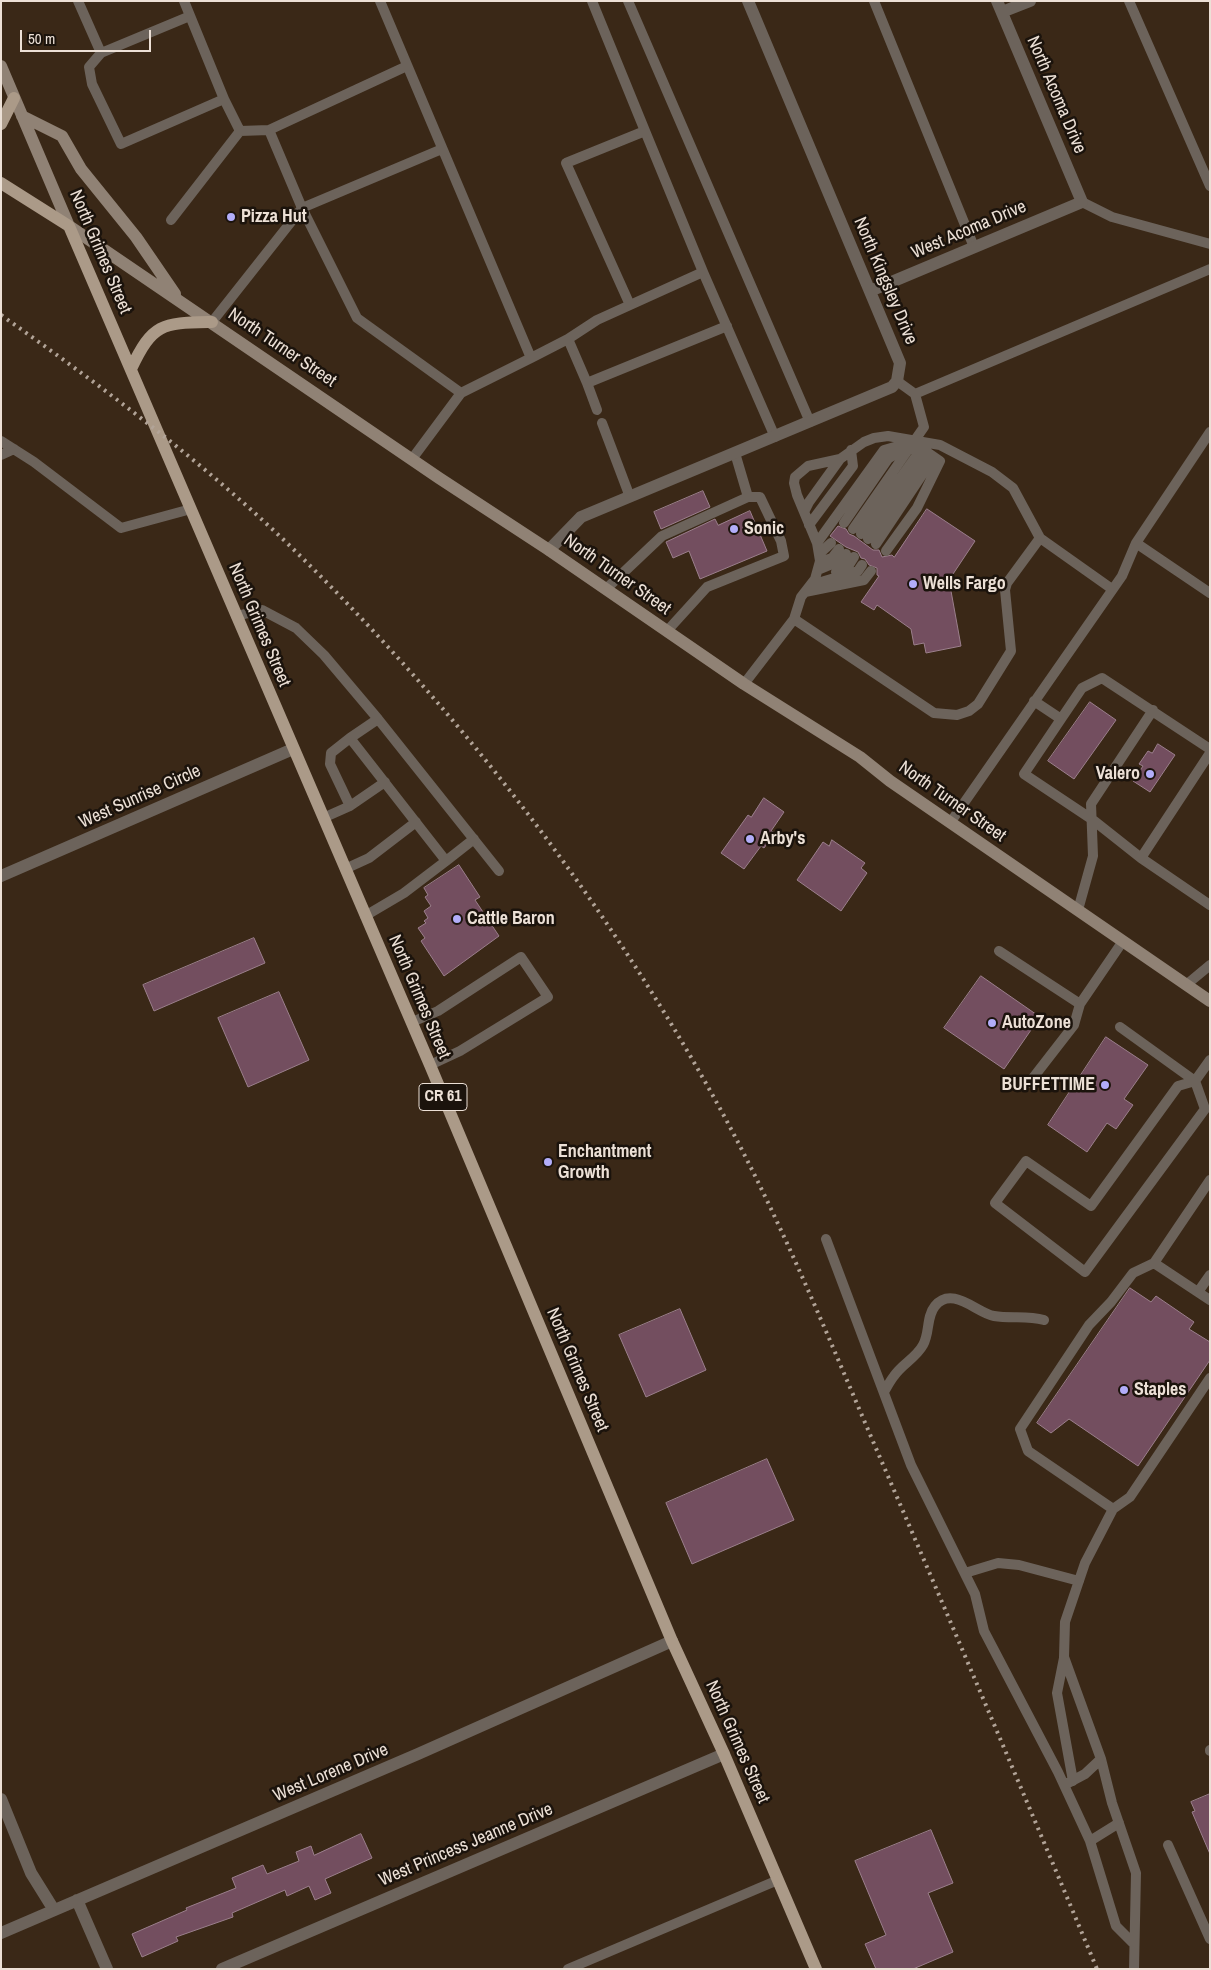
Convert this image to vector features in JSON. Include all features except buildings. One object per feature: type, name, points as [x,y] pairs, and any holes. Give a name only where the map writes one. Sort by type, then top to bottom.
[{"type":"main road","name":"North Grimes Street","points":[[1,66],[293,749],[412,1022],[672,1641],[724,1754],[816,1969]]},
{"type":"main road","points":[[1,124],[14,98]]},
{"type":"main road","points":[[22,116],[62,136],[81,169],[136,237],[180,300]]},
{"type":"main road","name":"North Turner Street","points":[[1,183],[180,300],[744,684],[860,757],[890,781],[1210,1002]]},
{"type":"main road","points":[[131,369],[143,344],[157,331],[175,323],[212,322]]},
{"type":"street","name":"North Kingsley Drive","points":[[748,1],[900,363],[897,381]]},
{"type":"street","points":[[999,7],[1030,1]]},
{"type":"street","name":"North Acoma Drive","points":[[999,7],[1082,202]]},
{"type":"street","name":"West Acoma Drive","points":[[870,291],[1082,202]]},
{"type":"street","points":[[549,550],[581,518],[892,387],[897,381]]},
{"type":"street","name":"West Sunrise Circle","points":[[1,876],[293,749]]},
{"type":"street","name":"West Lorene Drive","points":[[1,1933],[409,1758],[672,1641]]},
{"type":"street","name":"West Princess Jeanne Drive","points":[[222,1969],[724,1754]]},
{"type":"street","points":[[1,1799],[31,1873],[54,1910]]},
{"type":"street","points":[[78,1900],[107,1969]]},
{"type":"lane","points":[[78,1],[101,53]]},
{"type":"lane","points":[[184,1],[224,100],[240,131]]},
{"type":"lane","points":[[380,1],[531,358]]},
{"type":"lane","points":[[592,1],[703,272],[775,437]]},
{"type":"lane","points":[[628,1],[810,422]]},
{"type":"lane","points":[[874,1],[974,247]]},
{"type":"lane","points":[[1129,1],[1210,186]]},
{"type":"lane","points":[[190,16],[101,53],[89,67],[92,84],[121,144],[224,100]]},
{"type":"lane","points":[[240,131],[269,130],[407,66]]},
{"type":"lane","points":[[269,130],[302,208],[357,318],[460,393]]},
{"type":"lane","points":[[630,305],[566,163],[645,130]]},
{"type":"lane","points":[[171,220],[240,131]]},
{"type":"lane","points":[[212,322],[302,208],[442,149]]},
{"type":"lane","points":[[1082,202],[1112,217],[1210,244]]},
{"type":"lane","points":[[915,394],[1210,269]]},
{"type":"lane","points":[[412,459],[460,393],[568,339],[597,320],[703,272]]},
{"type":"lane","points":[[587,383],[727,326]]},
{"type":"lane","points":[[568,339],[597,410]]},
{"type":"lane","points":[[860,534],[888,459],[913,442],[924,427],[915,394],[897,381]]},
{"type":"lane","points":[[602,423],[630,497]]},
{"type":"lane","points":[[950,823],[1122,576],[1136,543],[1210,432]]},
{"type":"lane","points":[[804,512],[808,502],[840,459],[851,450],[874,438],[888,436],[913,442],[940,445],[992,472],[1012,488],[1040,538],[1112,589]]},
{"type":"lane","points":[[1,441],[121,528],[191,510]]},
{"type":"lane","points":[[860,534],[917,455],[913,442]]},
{"type":"lane","points":[[860,534],[932,460],[913,442]]},
{"type":"lane","points":[[886,551],[917,508],[940,461],[913,442]]},
{"type":"lane","points":[[744,684],[794,619],[815,569],[884,450],[913,442]]},
{"type":"lane","points":[[1,455],[14,449]]},
{"type":"lane","points":[[810,525],[853,466],[851,450]]},
{"type":"lane","points":[[735,453],[748,497]]},
{"type":"lane","points":[[815,569],[810,525],[797,495],[794,483],[795,477],[808,466],[840,459]]},
{"type":"lane","points":[[606,589],[662,536],[748,497],[760,497],[782,541],[784,556],[707,587],[667,631]]},
{"type":"lane","points":[[794,619],[934,713],[957,715],[969,711],[978,704],[1011,651],[1005,590],[1007,582],[1040,538]]},
{"type":"lane","points":[[1136,543],[1210,593]]},
{"type":"lane","points":[[843,551],[842,560],[815,569],[843,551]]},
{"type":"lane","points":[[815,569],[858,571],[862,565]]},
{"type":"lane","points":[[815,569],[864,580],[871,571]]},
{"type":"lane","points":[[236,616],[262,610],[296,628],[324,655],[378,719],[499,871]]},
{"type":"lane","points":[[1210,749],[1102,678],[1082,688],[1024,774],[1093,820],[1141,858],[1210,905]]},
{"type":"lane","points":[[1034,701],[1061,719]]},
{"type":"lane","points":[[1078,910],[1093,856],[1091,804],[1153,710]]},
{"type":"lane","points":[[350,806],[330,764],[331,753],[378,719]]},
{"type":"lane","points":[[350,738],[446,861]]},
{"type":"lane","points":[[1141,858],[1210,753]]},
{"type":"lane","points":[[323,818],[350,806],[385,782]]},
{"type":"lane","points":[[345,869],[369,858],[416,822]]},
{"type":"lane","points":[[366,916],[404,893],[474,839]]},
{"type":"lane","points":[[1029,1084],[1074,1025],[1080,1004],[1123,942]]},
{"type":"lane","points":[[999,951],[1080,1004]]},
{"type":"lane","points":[[412,1022],[438,1012],[521,957],[548,997],[460,1051],[430,1065]]},
{"type":"lane","points":[[1186,985],[1210,965]]},
{"type":"lane","points":[[1120,1027],[1194,1081],[1205,1109],[1085,1272],[995,1203],[1026,1161],[1091,1206],[1178,1086],[1194,1081],[1210,1060]]},
{"type":"lane","points":[[1113,1509],[1028,1451],[1020,1429],[1089,1325],[1111,1302],[1133,1273],[1154,1263],[1210,1180]]},
{"type":"lane","points":[[826,1239],[911,1464],[975,1594],[984,1631],[1068,1783],[1090,1842],[1116,1926],[1133,1944]]},
{"type":"lane","points":[[1154,1263],[1210,1300]]},
{"type":"lane","points":[[1198,1292],[1210,1275]]},
{"type":"lane","points":[[884,1392],[894,1375],[922,1346],[929,1330],[930,1314],[936,1304],[948,1298],[966,1301],[991,1316],[1007,1318],[1032,1316],[1044,1320]]},
{"type":"lane","points":[[1068,1783],[1058,1693],[1064,1657],[1065,1622],[1085,1563],[1113,1509],[1130,1497],[1210,1378]]},
{"type":"lane","points":[[965,1573],[998,1563],[1019,1565],[1079,1581]]},
{"type":"lane","points":[[1064,1657],[1101,1759],[1119,1823],[1136,1873],[1133,1944],[1134,1969]]},
{"type":"lane","points":[[1068,1783],[1101,1759]]},
{"type":"lane","points":[[1090,1842],[1119,1823]]},
{"type":"lane","points":[[1168,1845],[1210,1939]]},
{"type":"lane","points":[[568,1969],[778,1880]]},
{"type":"railway","points":[[1,315],[75,368],[184,452],[254,512],[350,607],[412,673],[470,741],[580,885],[631,959],[723,1114],[784,1237],[1097,1969]]},
{"type":"place","name":"Pizza Hut","points":[[231,217]]},
{"type":"place","name":"Sonic","points":[[734,529]]},
{"type":"place","name":"Wells Fargo","points":[[913,584]]},
{"type":"place","name":"Valero","points":[[1150,774]]},
{"type":"place","name":"Arby's","points":[[750,839]]},
{"type":"place","name":"Cattle Baron","points":[[457,919]]},
{"type":"place","name":"AutoZone","points":[[992,1023]]},
{"type":"place","name":"BUFFETTIME","points":[[1105,1085]]},
{"type":"place","name":"Enchantment Growth","points":[[548,1162]]},
{"type":"place","name":"Staples","points":[[1124,1390]]}]
